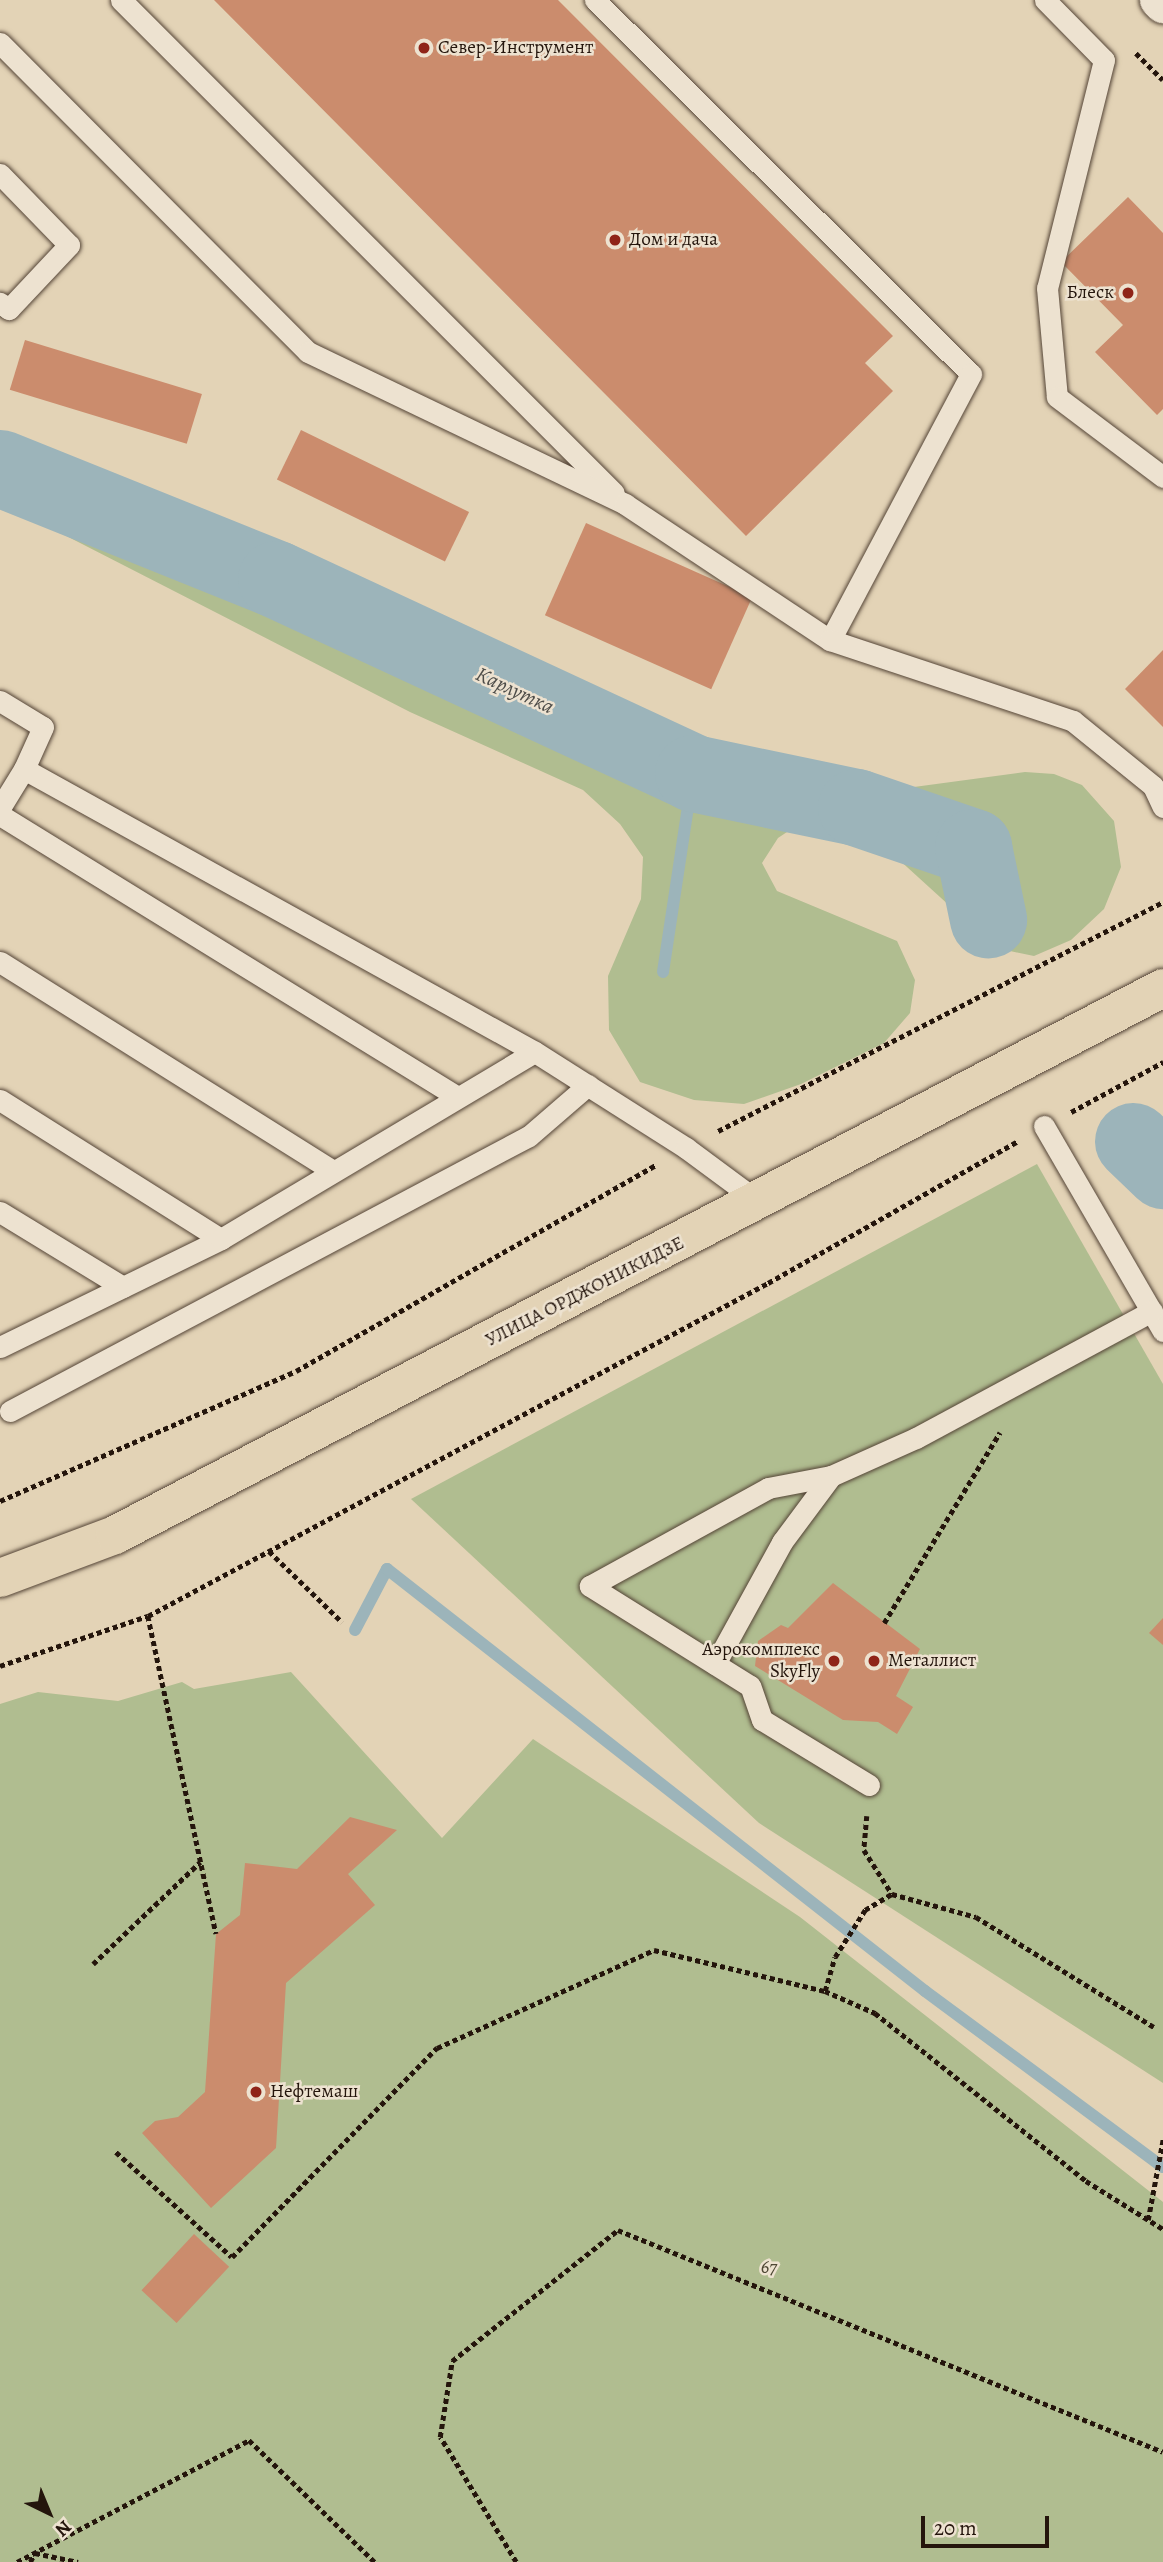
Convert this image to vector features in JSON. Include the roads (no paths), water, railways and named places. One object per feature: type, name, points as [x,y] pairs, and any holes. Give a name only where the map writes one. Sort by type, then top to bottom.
[{"type":"main road","name":"УЛИЦА ОРДЖОНИКИДЗЕ","points":[[0,1578],[115,1535],[759,1202],[1163,989]]},
{"type":"street","points":[[1159,0],[1163,4]]},
{"type":"lane","points":[[121,0],[625,504]]},
{"type":"lane","points":[[595,0],[971,374],[830,640]]},
{"type":"lane","points":[[1045,0],[1104,60],[1047,288],[1057,397],[1163,477]]},
{"type":"lane","points":[[0,43],[308,352],[625,504],[830,640],[1073,721],[1153,786],[1163,807]]},
{"type":"lane","points":[[0,174],[69,245],[9,309],[0,303]]},
{"type":"lane","points":[[0,701],[43,727],[24,769],[0,808]]},
{"type":"lane","points":[[24,769],[535,1052],[685,1148],[759,1202]]},
{"type":"lane","points":[[0,815],[456,1096]]},
{"type":"lane","points":[[0,962],[333,1171]]},
{"type":"lane","points":[[2,1344],[221,1239],[456,1096],[535,1052]]},
{"type":"lane","points":[[10,1411],[528,1136],[588,1085]]},
{"type":"lane","points":[[0,1100],[221,1239]]},
{"type":"lane","points":[[1044,1126],[1163,1331]]},
{"type":"lane","points":[[0,1212],[123,1287]]},
{"type":"lane","points":[[869,1786],[762,1720],[750,1686],[590,1586],[768,1488],[831,1476],[1034,1378],[1152,1311]]},
{"type":"lane","points":[[715,1664],[782,1542],[831,1476]]},
{"type":"waterway","name":"Карлутка","points":[[0,468],[276,579],[693,773],[856,807],[973,847],[988,919]]},
{"type":"waterway","points":[[663,972],[693,773]]},
{"type":"waterway","name":"Карлутка","points":[[1133,1141],[1163,1170]]},
{"type":"waterway","points":[[355,1630],[387,1569],[925,1991],[1163,2167]]},
{"type":"place","name":"Север-Инструмент","points":[[424,48]]},
{"type":"place","name":"Дом и дача","points":[[615,240]]},
{"type":"place","name":"Блеск","points":[[1128,293]]},
{"type":"place","name":"Аэрокомплекс SkyFly","points":[[834,1661]]},
{"type":"place","name":"Металлист","points":[[874,1661]]},
{"type":"place","name":"Нефтемаш","points":[[256,2092]]},
{"type":"park label","name":"67","points":[[769,2268]]}]
